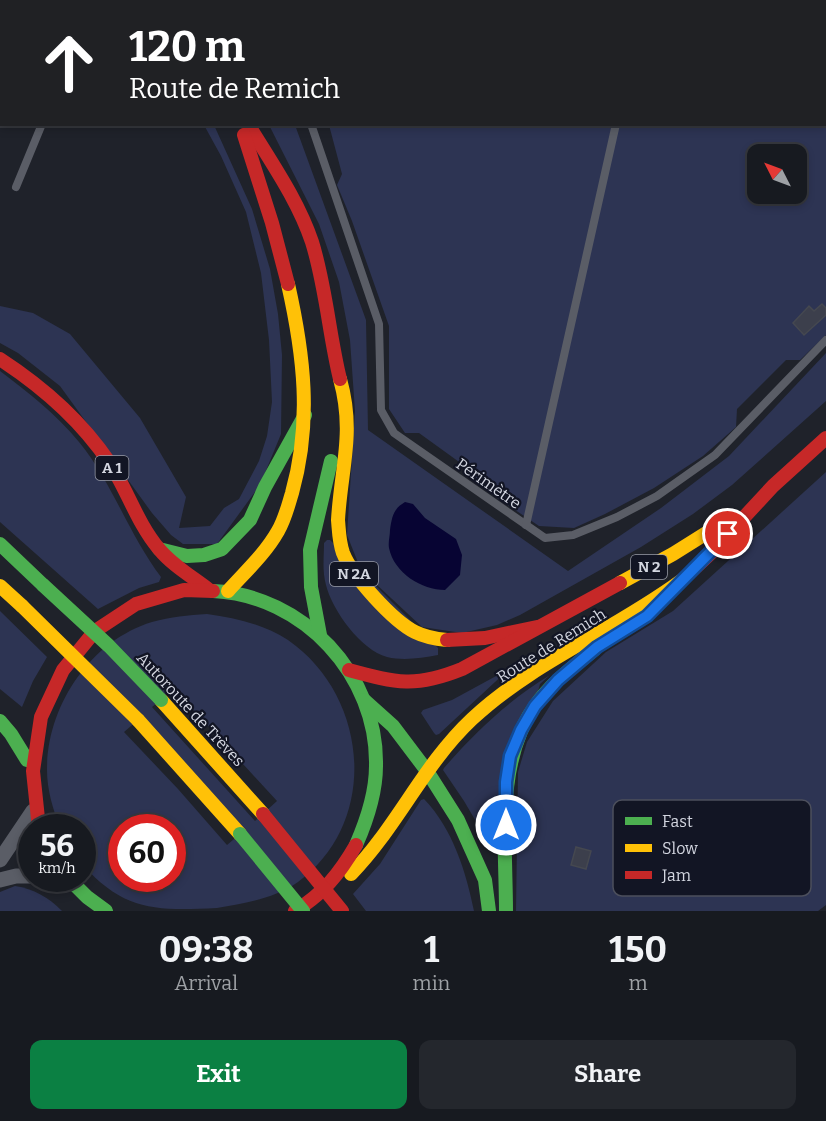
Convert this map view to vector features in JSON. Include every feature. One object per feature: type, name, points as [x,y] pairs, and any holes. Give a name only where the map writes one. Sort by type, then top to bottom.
[{"type":"main road","points":[[228,591],[275,537],[293,493],[302,461],[305,415],[302,355],[281,254],[241,126]]},
{"type":"main road","name":"N 2A","points":[[249,126],[287,188],[310,238],[325,287],[338,370],[347,410],[345,462],[339,511],[339,536],[345,559],[356,577],[402,623],[422,635],[441,641],[464,640],[537,627]]},
{"type":"main road","name":"A 1","points":[[0,359],[52,394],[89,433],[121,481],[150,537],[159,549],[176,566],[208,590]]},
{"type":"main road","name":"N 2A","points":[[320,635],[311,596],[308,567],[312,539],[329,477],[338,370]]},
{"type":"main road","points":[[159,549],[187,556],[204,555],[222,549],[250,520],[265,487],[305,415]]},
{"type":"main road","name":"Route de Remich","points":[[300,910],[335,889],[363,863],[384,836],[427,771],[469,722],[522,678],[636,612],[681,581],[758,501],[826,438]]},
{"type":"main road","name":"Route de Remich","points":[[349,670],[394,682],[429,681],[462,669],[673,554],[758,501]]},
{"type":"main road","name":"Autoroute de Trèves","points":[[0,544],[109,646],[161,700],[263,814],[342,911]]},
{"type":"main road","name":"N 2","points":[[506,911],[506,782],[510,756],[521,730],[535,706],[558,680],[597,647],[647,616],[681,581]]},
{"type":"main road","points":[[0,586],[22,606],[88,669],[191,777],[300,910],[324,889],[343,867],[358,842],[369,814],[375,786],[376,757],[373,728],[364,700],[349,670],[320,635],[277,606],[228,591],[177,591],[148,598],[119,610],[93,627],[71,648],[53,672],[39,700],[30,729],[27,760],[28,786],[34,814]]},
{"type":"main road","points":[[364,700],[393,726],[427,771],[459,820],[484,880],[489,911]]},
{"type":"main road","points":[[0,722],[11,734],[27,760]]},
{"type":"main road","points":[[79,892],[90,904],[106,911]]},
{"type":"street","points":[[0,860],[33,811]]},
{"type":"street","points":[[0,880],[18,876]]},
{"type":"lane","points":[[16,187],[41,126]]},
{"type":"lane","name":"Périmètre","points":[[312,126],[379,324],[381,410],[394,433],[544,538],[573,535],[617,517],[657,496],[715,454],[826,340]]},
{"type":"lane","points":[[526,525],[616,126]]},
{"type":"shaded area","points":[[205,126],[214,126],[252,209],[270,269],[282,355],[281,434],[260,485],[217,544],[183,544],[171,535],[152,513],[60,386],[18,353],[0,343],[0,306],[33,313],[70,334],[140,418],[186,497],[179,528],[210,526],[224,508],[239,499],[259,461],[267,436],[272,402],[269,340],[261,273],[246,212]]},
{"type":"shaded area","points":[[270,126],[295,126],[366,320],[368,430],[568,571],[661,508],[729,456],[826,353],[826,401],[732,485],[693,514],[641,547],[520,615],[497,625],[462,633],[422,627],[361,570],[347,535],[355,411],[350,340],[339,282],[319,224]]},
{"type":"shaded area","points":[[329,126],[826,126],[826,335],[800,360],[786,360],[737,409],[736,427],[703,456],[654,488],[574,528],[539,526],[481,487],[473,472],[419,433],[405,433],[389,409],[389,326],[337,185],[342,174]]},
{"type":"shaded area","points":[[0,371],[52,413],[79,442],[101,474],[139,544],[161,577],[159,582],[139,588],[98,609],[0,522]]},
{"type":"shaded area","points":[[826,472],[826,905],[818,911],[516,911],[518,772],[527,742],[553,701],[606,652],[673,611]]},
{"type":"shaded area","points":[[405,502],[413,504],[425,518],[456,539],[462,555],[460,575],[445,590],[418,583],[403,572],[392,557],[389,546],[392,521],[396,511]]},
{"type":"shaded area","points":[[330,540],[438,648],[438,655],[406,659],[387,657],[377,653],[358,638],[341,617],[329,595],[324,574],[324,543]]},
{"type":"shaded area","points":[[0,611],[47,657],[22,707],[0,689]]},
{"type":"shaded area","points":[[207,614],[239,620],[269,630],[288,640],[315,664],[335,693],[348,725],[354,760],[352,794],[342,827],[324,857],[298,882],[279,893],[259,900],[217,908],[176,909],[142,905],[127,900],[113,892],[186,892],[186,814],[108,814],[108,888],[96,878],[96,814],[55,814],[53,807],[47,777],[49,746],[64,700],[76,679],[109,644],[130,631],[152,622]],"holes":[[[174,689],[277,801],[255,821],[152,707]],[[138,720],[240,834],[227,845],[124,732]]]},
{"type":"shaded area","points":[[509,669],[439,734],[434,733],[421,713],[423,710],[452,700]]},
{"type":"shaded area","points":[[550,675],[540,684],[495,847],[491,847],[443,770],[468,741],[494,717]]},
{"type":"shaded area","points":[[424,799],[443,824],[457,852],[474,911],[366,911],[353,894],[380,864],[421,800]]},
{"type":"shaded area","points":[[18,887],[18,892],[40,894],[62,911],[0,911],[0,892]]},
{"type":"building","points":[[822,304],[826,308],[826,315],[804,335],[793,323],[809,306],[814,311]]},
{"type":"building","points":[[576,847],[591,851],[586,869],[571,865]]},
{"type":"traffic: fast","points":[[159,549],[187,556],[204,555],[222,549],[250,520],[265,487],[305,415]]},
{"type":"traffic: fast","points":[[320,635],[311,587],[310,550],[331,461]]},
{"type":"traffic: fast","points":[[0,544],[43,585]]},
{"type":"traffic: fast","points":[[43,585],[109,646],[161,700]]},
{"type":"traffic: fast","points":[[213,591],[246,596],[277,607],[305,624],[329,646],[349,672],[364,701],[373,733],[376,766],[370,807],[356,845]]},
{"type":"traffic: fast","points":[[506,911],[505,805],[508,778],[522,728],[548,690],[595,649]]},
{"type":"traffic: fast","points":[[364,700],[393,726],[427,771],[458,820],[485,880],[489,911]]},
{"type":"traffic: fast","points":[[0,721],[27,760]]},
{"type":"traffic: fast","points":[[240,834],[303,911]]},
{"type":"traffic: fast","points":[[82,892],[106,911]]},
{"type":"traffic: slow","points":[[228,591],[261,555],[278,531],[288,508],[298,467],[304,414],[304,388],[294,310],[288,284]]},
{"type":"traffic: slow","points":[[340,379],[347,433],[338,520],[343,553],[355,574],[396,618],[419,634],[447,640]]},
{"type":"traffic: slow","points":[[620,583],[673,554],[732,517]]},
{"type":"traffic: slow","points":[[351,874],[382,836],[439,756],[472,719],[521,680],[628,616],[681,581]]},
{"type":"traffic: slow","points":[[0,586],[22,606]]},
{"type":"traffic: slow","points":[[22,606],[138,720]]},
{"type":"traffic: slow","points":[[161,700],[263,814]]},
{"type":"traffic: slow","points":[[138,720],[240,834]]},
{"type":"traffic: jam","points":[[249,126],[292,196],[312,242],[321,276],[340,379]]},
{"type":"traffic: jam","points":[[244,135],[272,223],[288,284]]},
{"type":"traffic: jam","points":[[0,359],[46,393],[86,432],[109,462],[151,539],[164,555],[208,589]]},
{"type":"traffic: jam","points":[[681,581],[710,554],[773,486],[826,438]]},
{"type":"traffic: jam","points":[[349,670],[406,682],[446,675],[462,669],[620,583]]},
{"type":"traffic: jam","points":[[38,814],[33,771],[41,717],[63,670],[95,631],[136,604],[184,590],[213,591]]},
{"type":"traffic: jam","points":[[447,640],[485,638],[537,627]]},
{"type":"traffic: jam","points":[[263,814],[342,911]]},
{"type":"traffic: jam","points":[[295,911],[330,882],[356,845]]},
{"type":"route","points":[[506,825],[506,782],[510,756],[535,706],[558,680],[597,647],[647,616],[728,534]]}]
